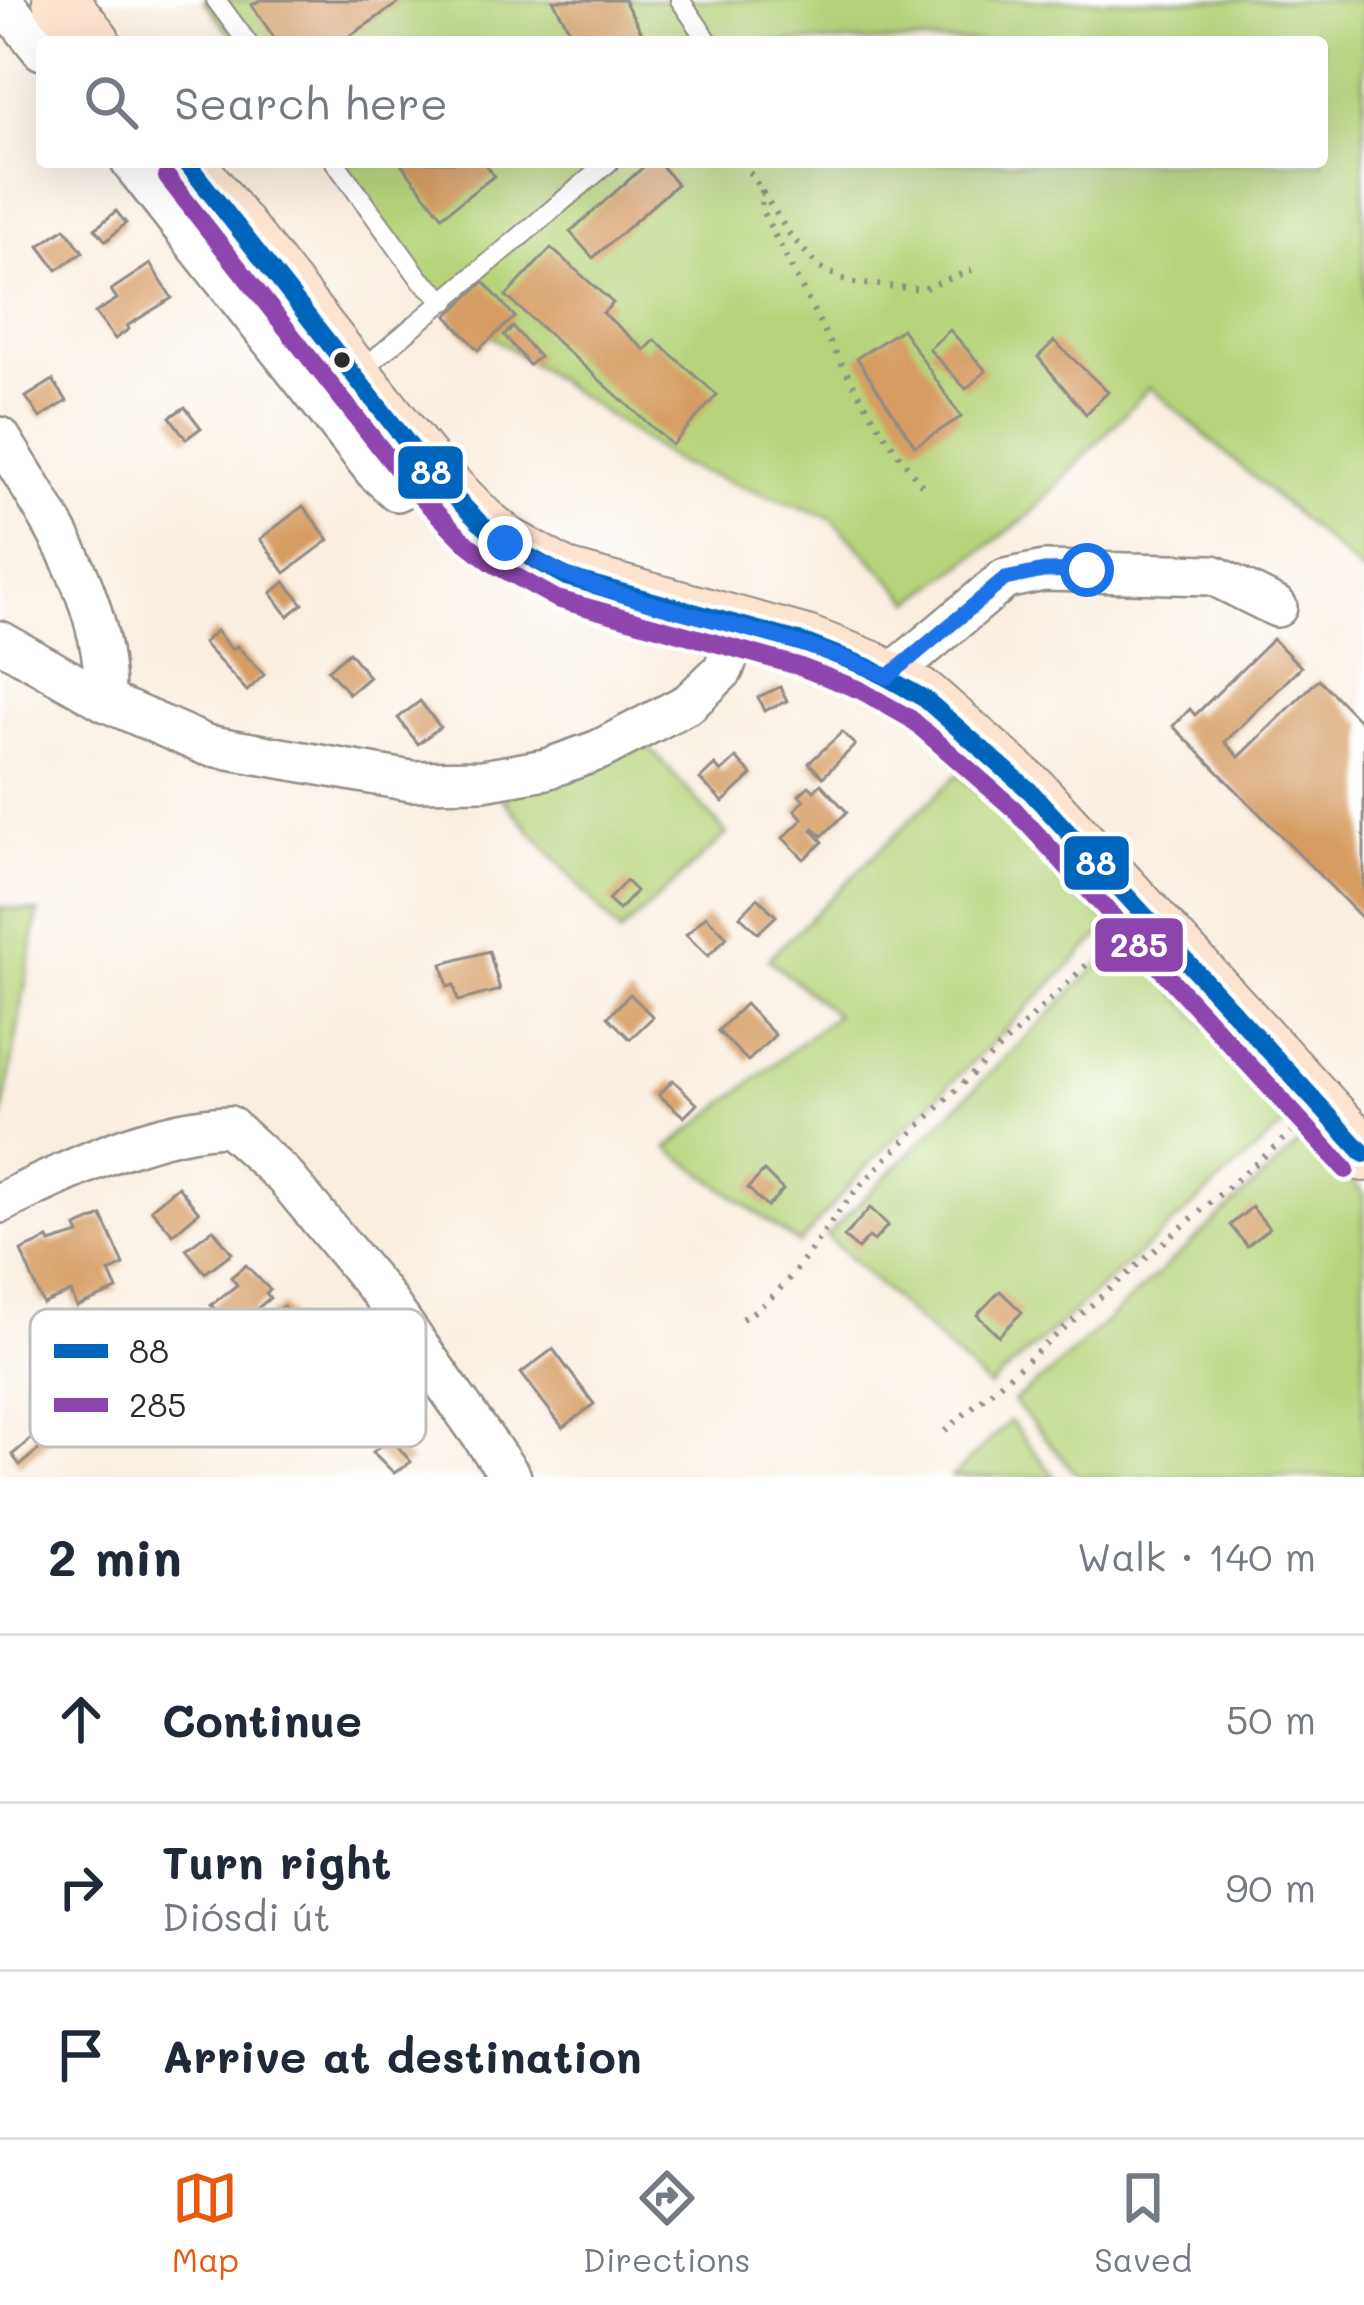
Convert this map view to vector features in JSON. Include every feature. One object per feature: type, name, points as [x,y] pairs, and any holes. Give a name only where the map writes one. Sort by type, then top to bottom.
[{"type":"main road","points":[[60,0],[88,36]]},
{"type":"main road","points":[[192,168],[431,473],[479,522],[536,563],[630,598],[806,644],[888,677],[956,723],[1031,792],[1364,1154]]},
{"type":"street","points":[[2,0],[36,42]]},
{"type":"street","points":[[135,168],[375,471],[398,491],[431,473]]},
{"type":"street","points":[[0,437],[86,589],[106,664],[104,701]]},
{"type":"street","points":[[888,677],[1005,579],[1044,571],[1213,575],[1277,607]]},
{"type":"street","points":[[0,641],[104,701],[206,745],[412,781],[483,780],[546,769],[599,750],[689,704],[723,670],[741,625]]},
{"type":"street","points":[[0,1203],[166,1135],[229,1126],[285,1177],[392,1309]]},
{"type":"street","points":[[426,1357],[511,1477]]},
{"type":"lane","points":[[216,0],[243,36]]},
{"type":"lane","points":[[680,0],[705,36]]},
{"type":"lane","points":[[338,168],[421,280],[446,301]]},
{"type":"lane","points":[[354,376],[602,168]]},
{"type":"path","points":[[747,168],[790,235],[820,268],[852,283],[922,289],[972,271]]},
{"type":"path","points":[[762,190],[761,209],[848,381],[925,489]]},
{"type":"path","points":[[742,1319],[769,1303],[793,1277],[821,1231],[862,1184],[1142,911]]},
{"type":"path","points":[[945,1431],[1262,1160],[1319,1105]]},
{"type":"green space","points":[[204,0],[1364,0],[1364,574],[1150,387],[1026,518],[912,602],[831,518],[679,464],[443,303],[332,168],[1328,168],[1328,36],[231,36]]},
{"type":"green space","points":[[647,745],[727,834],[620,933],[502,798]]},
{"type":"green space","points":[[958,774],[1111,925],[863,1170],[799,1244],[668,1148],[836,1015],[768,959]]},
{"type":"green space","points":[[0,907],[38,912],[0,1132]]},
{"type":"green space","points":[[1125,939],[1292,1118],[989,1387],[826,1236]]},
{"type":"green space","points":[[1311,1133],[1364,1194],[1364,1477],[1079,1477],[1013,1401],[1048,1375]]},
{"type":"green space","points":[[1010,1421],[1055,1477],[952,1477]]},
{"type":"building","points":[[260,0],[403,0],[350,36],[273,36],[252,5]]},
{"type":"building","points":[[553,0],[624,0],[644,36],[573,36]]},
{"type":"building","points":[[405,168],[488,168],[494,176],[442,216]]},
{"type":"building","points":[[642,168],[663,168],[677,184],[593,258],[570,232]]},
{"type":"building","points":[[116,211],[126,223],[106,241],[95,229]]},
{"type":"building","points":[[65,228],[83,252],[57,270],[39,246]]},
{"type":"building","points":[[551,248],[613,303],[603,313],[645,350],[655,340],[717,395],[672,445],[506,296]]},
{"type":"building","points":[[150,264],[172,298],[115,339],[95,313],[117,299],[111,290]]},
{"type":"building","points":[[484,282],[515,317],[478,350],[447,316]]},
{"type":"building","points":[[513,327],[539,357],[529,365],[504,335]]},
{"type":"building","points":[[902,329],[961,417],[915,446],[857,358]]},
{"type":"building","points":[[950,330],[986,371],[966,389],[929,349]]},
{"type":"building","points":[[1054,341],[1108,392],[1086,414],[1038,357]]},
{"type":"building","points":[[53,380],[67,401],[40,418],[26,397]]},
{"type":"building","points":[[185,407],[201,428],[186,439],[170,417]]},
{"type":"building","points":[[303,506],[329,540],[285,573],[260,539]]},
{"type":"building","points":[[285,582],[303,604],[288,616],[271,593]]},
{"type":"building","points":[[216,631],[264,675],[247,691],[203,643]]},
{"type":"building","points":[[1273,639],[1301,667],[1225,742],[1239,757],[1319,679],[1364,725],[1364,920],[1173,726],[1190,709],[1195,715]]},
{"type":"building","points":[[349,652],[369,677],[349,694],[328,670]]},
{"type":"building","points":[[780,687],[787,701],[764,711],[758,697]]},
{"type":"building","points":[[420,701],[440,727],[418,744],[398,718]]},
{"type":"building","points":[[842,732],[855,745],[823,777],[809,763]]},
{"type":"building","points":[[736,758],[752,775],[723,802],[700,779],[715,765],[721,772]]},
{"type":"building","points":[[821,784],[847,812],[822,836],[812,830],[823,842],[804,859],[783,838],[803,819],[795,810],[804,800],[799,795]]},
{"type":"building","points":[[626,881],[636,891],[619,910],[608,900]]},
{"type":"building","points":[[758,898],[776,916],[758,933],[740,916]]},
{"type":"building","points":[[706,916],[727,937],[708,956],[686,935]]},
{"type":"building","points":[[489,951],[500,990],[458,1001],[454,985],[448,987],[442,964]]},
{"type":"building","points":[[630,994],[653,1017],[630,1039],[608,1017]]},
{"type":"building","points":[[745,1004],[775,1035],[748,1061],[718,1031]]},
{"type":"building","points":[[673,1080],[697,1104],[684,1117],[659,1095]]},
{"type":"building","points":[[764,1171],[783,1190],[767,1207],[748,1188]]},
{"type":"building","points":[[178,1186],[199,1212],[173,1234],[151,1209]]},
{"type":"building","points":[[1252,1207],[1269,1228],[1247,1246],[1230,1225]]},
{"type":"building","points":[[870,1208],[888,1225],[874,1241],[869,1237],[858,1249],[844,1237]]},
{"type":"building","points":[[102,1216],[124,1265],[109,1272],[117,1290],[77,1307],[71,1292],[43,1304],[21,1251],[48,1239],[50,1243],[79,1234],[76,1227]]},
{"type":"building","points":[[213,1229],[232,1253],[205,1273],[186,1249]]},
{"type":"building","points":[[246,1265],[270,1290],[266,1293],[270,1298],[257,1309],[214,1309],[211,1305],[237,1285],[231,1277]]},
{"type":"building","points":[[1000,1291],[1022,1312],[999,1336],[977,1315]]},
{"type":"building","points":[[553,1349],[594,1404],[563,1428],[521,1373]]},
{"type":"building","points":[[30,1440],[30,1447],[42,1447],[20,1465],[12,1455]]},
{"type":"building","points":[[379,1447],[398,1447],[411,1462],[394,1473],[373,1452]]},
{"type":"transit line","name":"88","points":[[191,168],[431,473],[479,522],[505,543],[566,577],[806,643],[870,668],[925,699],[1031,792],[1364,1154]]},
{"type":"transit line","name":"285","points":[[167,177],[412,488],[464,541],[492,563],[557,599],[798,666],[860,690],[911,719],[1014,809],[1346,1170]]},
{"type":"route","points":[[505,543],[566,578],[806,644],[888,677],[1005,579],[1044,571],[1087,570]]}]
